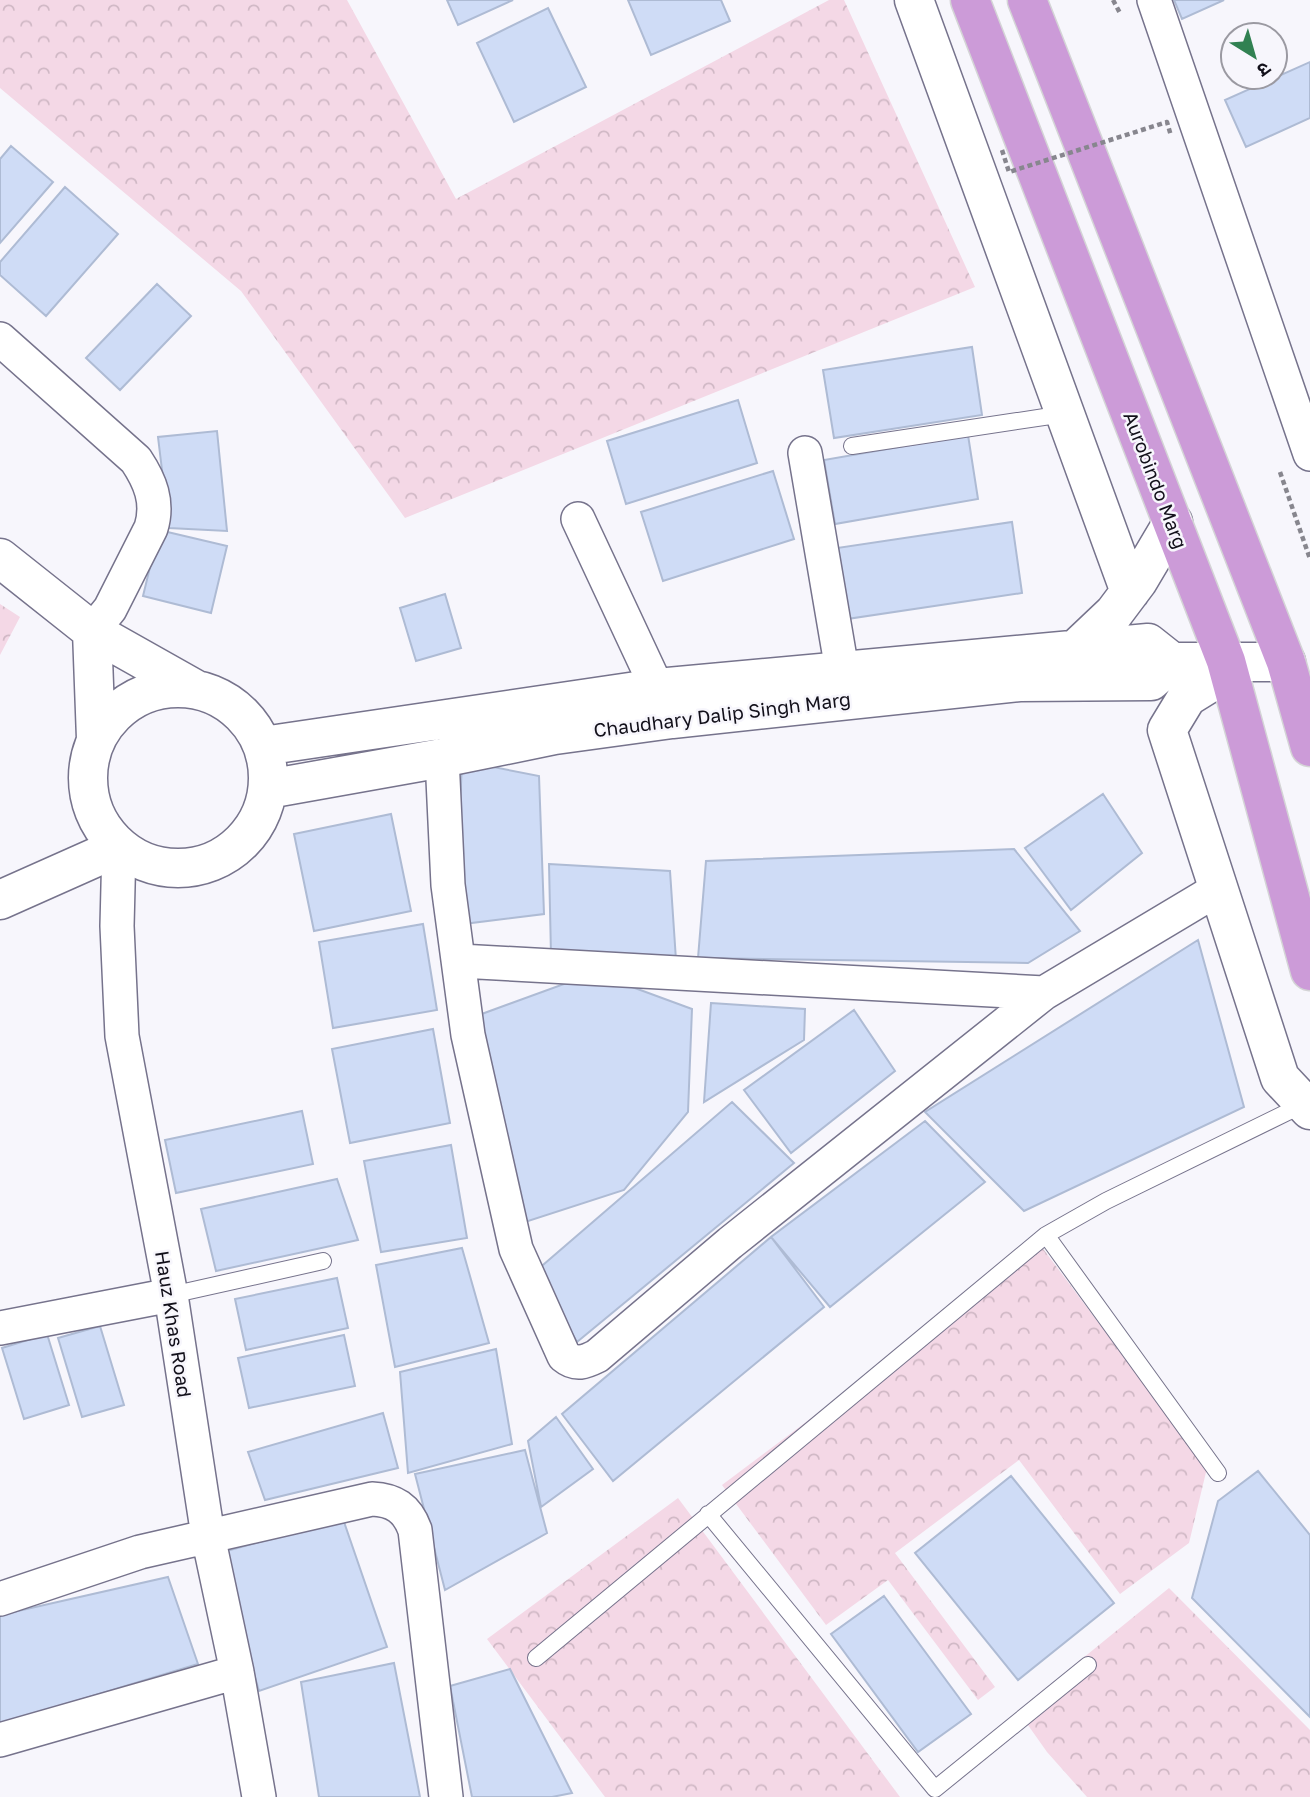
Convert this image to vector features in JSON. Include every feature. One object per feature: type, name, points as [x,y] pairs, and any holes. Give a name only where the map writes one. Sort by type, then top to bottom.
[{"type":"highway","name":"Aurobindo Marg","points":[[970,0],[1227,666],[1310,971]]},
{"type":"highway","points":[[1027,0],[1286,663],[1310,747]]},
{"type":"street","points":[[914,0],[1130,592]]},
{"type":"street","points":[[1154,0],[1310,454]]},
{"type":"street","points":[[0,339],[136,460],[149,480],[155,517],[151,528],[110,609],[92,631],[96,739],[88,768],[89,797],[100,824],[119,847],[142,861],[169,868],[197,867],[223,856],[245,839],[260,816],[268,789],[268,767],[263,746],[247,719],[224,700],[195,689],[92,631],[0,558]]},
{"type":"street","points":[[805,453],[842,670]]},
{"type":"street","points":[[578,519],[657,688]]},
{"type":"street","points":[[1076,649],[1114,613],[1130,592],[1172,522]]},
{"type":"street","points":[[263,746],[567,717],[657,688],[1148,643],[1172,662],[1227,666],[1286,663]]},
{"type":"street","name":"Chaudhary Dalip Singh Marg","points":[[268,789],[442,758],[567,717],[672,719],[1019,681],[1151,681],[1172,662]]},
{"type":"street","points":[[1227,666],[1187,697],[1167,730],[1280,1078],[1307,1107]]},
{"type":"street","points":[[96,739],[113,715],[137,697],[165,688],[195,689]]},
{"type":"street","points":[[442,758],[448,885],[468,1035],[516,1249],[564,1356],[573,1362],[584,1362],[597,1356],[730,1242],[1044,993],[1218,889]]},
{"type":"street","points":[[0,900],[119,847]]},
{"type":"street","name":"Hauz Khas Road","points":[[119,847],[117,926],[122,1036],[171,1295],[208,1536],[237,1672],[259,1797]]},
{"type":"street","points":[[460,961],[1044,993]]},
{"type":"street","points":[[0,1328],[171,1295]]},
{"type":"street","points":[[0,1599],[140,1552],[372,1499],[389,1499],[412,1520],[415,1530],[446,1797]]},
{"type":"street","points":[[0,1741],[237,1672]]},
{"type":"lane","points":[[852,446],[1064,414]]},
{"type":"lane","points":[[536,1657],[1046,1235],[1105,1201],[1307,1107]]},
{"type":"lane","points":[[1046,1235],[1218,1473]]},
{"type":"lane","points":[[171,1295],[323,1261]]},
{"type":"lane","points":[[708,1514],[936,1789],[1088,1665]]},
{"type":"path","points":[[1002,150],[1009,172],[1167,122],[1171,136]]},
{"type":"green space","points":[[0,0],[347,0],[456,199],[829,0],[844,0],[975,287],[405,518],[241,291],[0,88]]},
{"type":"green space","points":[[0,604],[20,617],[0,655]]},
{"type":"green space","points":[[1041,1246],[1207,1468],[1189,1543],[1120,1594],[1019,1460],[895,1553],[995,1687],[978,1700],[888,1580],[826,1625],[722,1485]]},
{"type":"green space","points":[[678,1498],[900,1797],[605,1797],[487,1639]]},
{"type":"green space","points":[[1169,1588],[1310,1730],[1310,1797],[1087,1797],[1047,1752],[1018,1711]]},
{"type":"building","points":[[447,0],[513,0],[458,25]]},
{"type":"building","points":[[628,0],[721,0],[730,21],[651,55]]},
{"type":"building","points":[[1174,0],[1224,0],[1182,19]]},
{"type":"building","points":[[548,8],[586,87],[514,122],[477,43]]},
{"type":"building","points":[[1310,62],[1310,118],[1246,147],[1225,100],[1245,91],[1289,91],[1289,71]]},
{"type":"building","points":[[11,146],[53,182],[0,243],[0,159]]},
{"type":"building","points":[[65,187],[118,234],[46,316],[0,275],[0,262]]},
{"type":"building","points":[[157,284],[191,316],[120,390],[86,358]]},
{"type":"building","points":[[972,347],[982,415],[834,438],[823,370]]},
{"type":"building","points":[[738,400],[757,463],[626,504],[607,441]]},
{"type":"building","points":[[217,431],[227,531],[169,528],[158,437]]},
{"type":"building","points":[[968,435],[978,499],[835,524],[824,460]]},
{"type":"building","points":[[773,471],[794,539],[663,581],[641,512]]},
{"type":"building","points":[[1012,522],[1022,593],[847,619],[837,548]]},
{"type":"building","points":[[159,530],[227,546],[211,613],[143,596]]},
{"type":"building","points":[[445,594],[461,648],[416,661],[400,608]]},
{"type":"building","points":[[462,761],[539,776],[544,914],[455,925]]},
{"type":"building","points":[[1103,794],[1142,853],[1071,910],[1025,848]]},
{"type":"building","points":[[391,814],[411,911],[314,931],[294,834]]},
{"type":"building","points":[[1014,849],[1080,931],[1028,963],[698,958],[706,861]]},
{"type":"building","points":[[549,864],[670,871],[676,960],[551,955]]},
{"type":"building","points":[[423,924],[437,1010],[333,1028],[319,942]]},
{"type":"building","points":[[1198,940],[1244,1107],[1024,1211],[925,1112]]},
{"type":"building","points":[[594,973],[692,1009],[688,1112],[624,1190],[522,1223],[479,1015]]},
{"type":"building","points":[[711,1003],[805,1009],[804,1040],[704,1102]]},
{"type":"building","points":[[854,1010],[895,1071],[791,1153],[744,1090]]},
{"type":"building","points":[[433,1029],[450,1123],[350,1143],[332,1049]]},
{"type":"building","points":[[732,1102],[794,1163],[577,1342],[536,1271]]},
{"type":"building","points":[[302,1111],[313,1164],[176,1193],[165,1140]]},
{"type":"building","points":[[925,1121],[985,1182],[830,1307],[771,1237]]},
{"type":"building","points":[[451,1145],[467,1238],[381,1252],[364,1161]]},
{"type":"building","points":[[337,1179],[358,1240],[216,1271],[201,1209]]},
{"type":"building","points":[[771,1237],[824,1307],[613,1481],[562,1414]]},
{"type":"building","points":[[462,1248],[489,1343],[395,1367],[376,1265]]},
{"type":"building","points":[[337,1278],[348,1328],[246,1350],[235,1299]]},
{"type":"building","points":[[100,1326],[124,1405],[82,1417],[58,1338]]},
{"type":"building","points":[[47,1334],[69,1405],[24,1419],[2,1348]]},
{"type":"building","points":[[344,1335],[355,1386],[249,1408],[238,1358]]},
{"type":"building","points":[[496,1349],[512,1444],[408,1473],[400,1372]]},
{"type":"building","points":[[383,1413],[398,1468],[265,1500],[248,1452]]},
{"type":"building","points":[[556,1417],[593,1469],[541,1507],[528,1441]]},
{"type":"building","points":[[525,1450],[547,1533],[445,1590],[415,1474]]},
{"type":"building","points":[[1258,1471],[1310,1535],[1310,1717],[1192,1598],[1218,1501]]},
{"type":"building","points":[[1011,1476],[1114,1603],[1018,1680],[915,1553]]},
{"type":"building","points":[[343,1519],[387,1647],[259,1691],[219,1553]]},
{"type":"building","points":[[168,1577],[198,1664],[0,1724],[0,1615]]},
{"type":"building","points":[[884,1596],[971,1714],[918,1752],[831,1634]]},
{"type":"building","points":[[394,1663],[420,1797],[319,1797],[301,1682]]},
{"type":"building","points":[[510,1669],[572,1793],[552,1797],[472,1797],[450,1686]]}]
